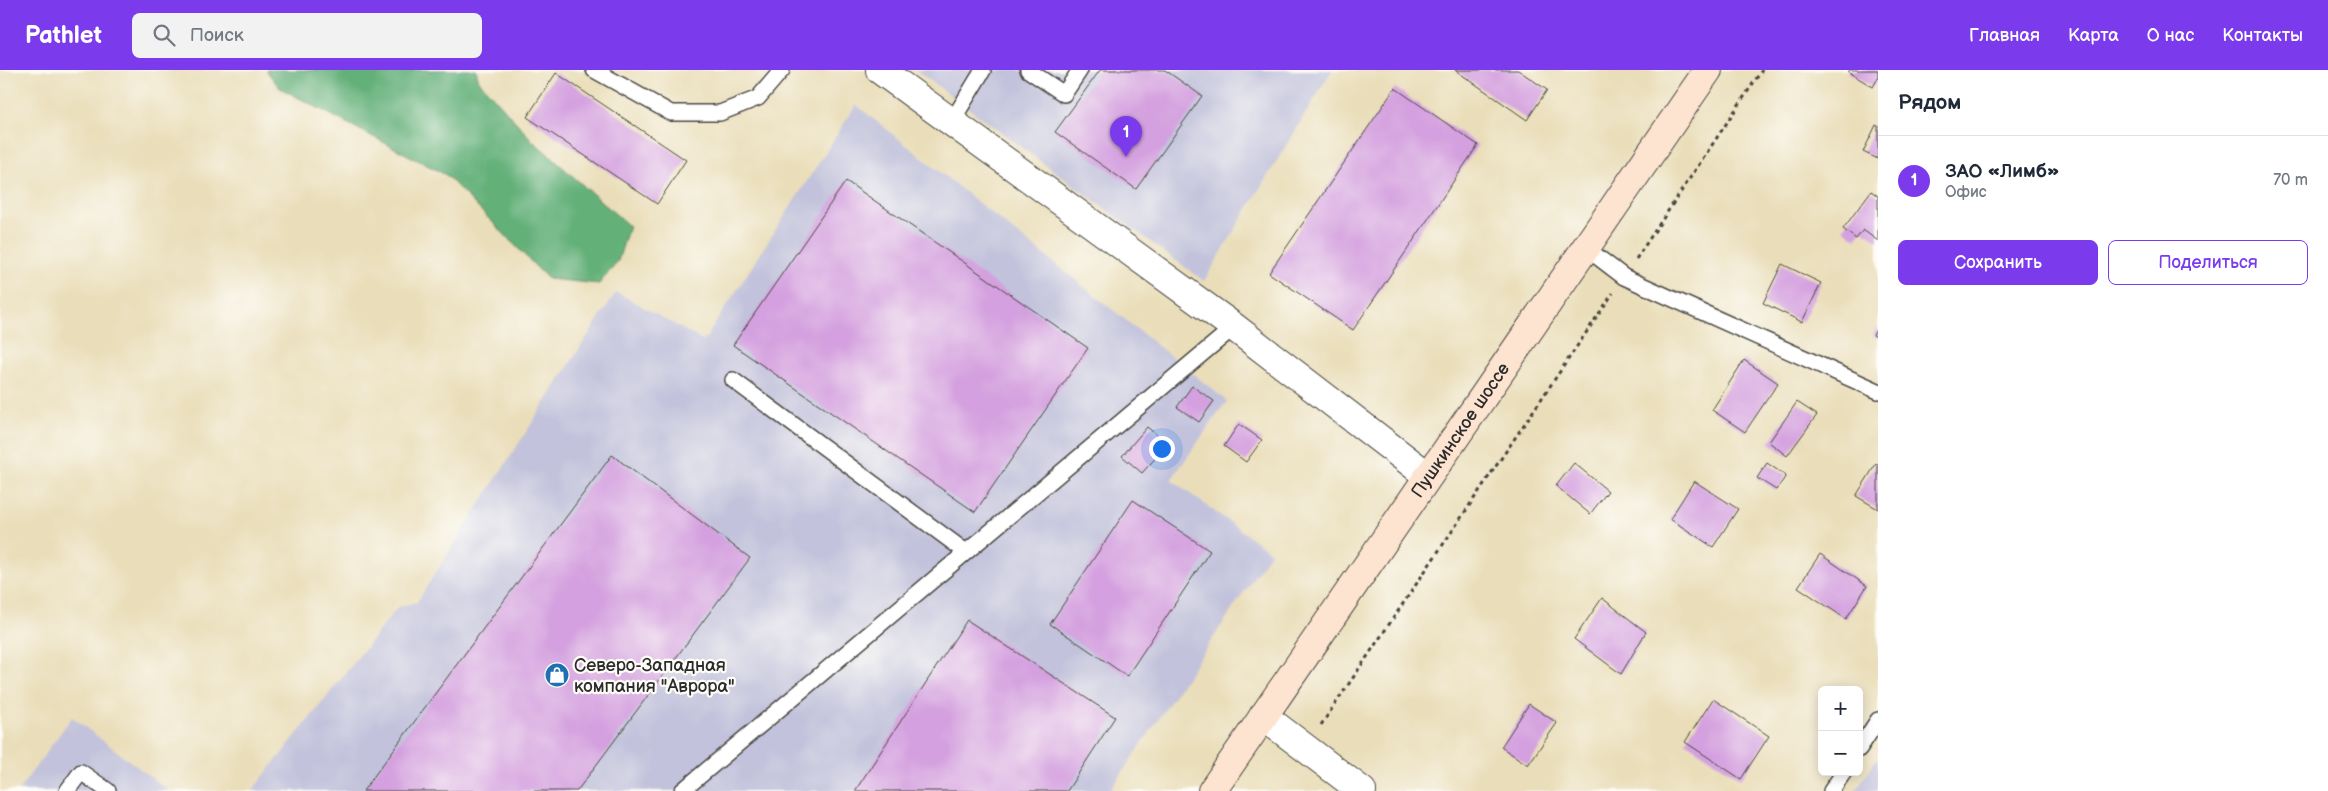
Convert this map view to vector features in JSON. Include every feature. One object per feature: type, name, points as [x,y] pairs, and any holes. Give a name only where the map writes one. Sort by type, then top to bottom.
[{"type":"main road","name":"Пушкинское шоссе","points":[[1212,791],[1708,70]]},
{"type":"street","points":[[880,70],[1234,327],[1428,476]]},
{"type":"street","points":[[1263,716],[1359,790]]},
{"type":"lane","points":[[594,70],[671,113],[720,113],[758,98],[782,70]]},
{"type":"lane","points":[[951,123],[983,70]]},
{"type":"lane","points":[[1028,70],[1064,94],[1080,70]]},
{"type":"lane","points":[[1586,248],[1624,277],[1878,391]]},
{"type":"lane","points":[[682,791],[1234,327]]},
{"type":"lane","points":[[733,380],[966,552]]},
{"type":"lane","points":[[1863,743],[1878,720]]},
{"type":"lane","points":[[67,791],[81,772],[108,791]]},
{"type":"lane","points":[[1831,791],[1841,776]]},
{"type":"path","points":[[1305,748],[1762,70]]},
{"type":"shaded area","points":[[916,70],[1332,70],[1204,281]]},
{"type":"shaded area","points":[[856,105],[1227,401],[1171,480],[1271,552],[1110,791],[252,791],[398,607],[417,602],[616,292],[704,341]]},
{"type":"shaded area","points":[[72,717],[169,791],[18,791]]},
{"type":"shaded area","points":[[1878,757],[1878,791],[1855,791]]},
{"type":"green space","points":[[266,70],[476,70],[479,81],[532,140],[629,226],[618,261],[599,284],[548,279],[446,175],[280,88]]},
{"type":"building","points":[[1100,70],[1165,70],[1202,96],[1136,189],[1055,132]]},
{"type":"building","points":[[1455,70],[1518,70],[1547,90],[1527,120]]},
{"type":"building","points":[[1850,70],[1878,70],[1878,78],[1873,87],[1848,72]]},
{"type":"building","points":[[556,73],[686,160],[657,204],[527,117]]},
{"type":"building","points":[[1395,88],[1478,145],[1353,330],[1269,273]]},
{"type":"building","points":[[1876,125],[1878,126],[1878,159],[1863,152]]},
{"type":"building","points":[[846,181],[1088,348],[975,512],[733,345]]},
{"type":"building","points":[[1871,191],[1878,196],[1878,241],[1863,230],[1856,239],[1843,229]]},
{"type":"building","points":[[1782,264],[1821,283],[1802,322],[1763,303]]},
{"type":"building","points":[[1878,327],[1878,338],[1873,335]]},
{"type":"building","points":[[1744,360],[1778,383],[1745,432],[1712,410]]},
{"type":"building","points":[[1192,386],[1214,401],[1199,422],[1177,407]]},
{"type":"building","points":[[1797,402],[1817,415],[1787,456],[1769,442]]},
{"type":"building","points":[[1239,424],[1262,440],[1246,462],[1224,446]]},
{"type":"building","points":[[1147,427],[1168,444],[1142,473],[1122,456]]},
{"type":"building","name":"Северо-Западная компания \"Аврора\"","points":[[612,455],[750,558],[577,791],[363,791]]},
{"type":"building","points":[[1574,463],[1608,491],[1590,514],[1556,486]]},
{"type":"building","points":[[1767,463],[1786,476],[1776,490],[1757,478]]},
{"type":"building","points":[[1876,464],[1878,465],[1878,509],[1856,496]]},
{"type":"building","points":[[1694,481],[1738,509],[1713,547],[1670,519]]},
{"type":"building","points":[[1133,500],[1210,551],[1127,676],[1050,624]]},
{"type":"building","points":[[1820,554],[1867,586],[1846,619],[1798,587]]},
{"type":"building","points":[[1602,598],[1646,632],[1621,674],[1574,639]]},
{"type":"building","points":[[967,620],[1115,717],[1067,791],[855,791]]},
{"type":"building","points":[[1713,699],[1769,736],[1741,779],[1685,742]]},
{"type":"building","points":[[1529,704],[1557,723],[1528,765],[1501,747]]},
{"type":"place","name":"ЗАО «Лимб»","points":[[1126,157]]},
{"type":"place","name":"Северо-Западная компания \"Аврора\"","points":[[557,675]]}]
